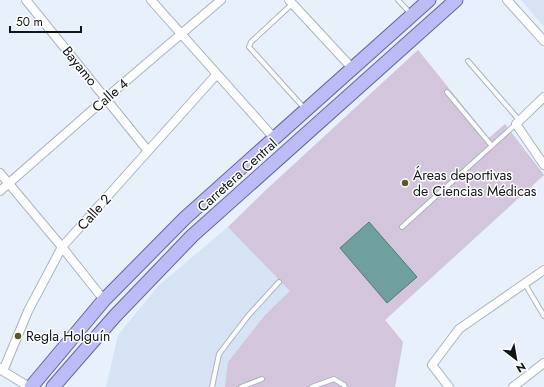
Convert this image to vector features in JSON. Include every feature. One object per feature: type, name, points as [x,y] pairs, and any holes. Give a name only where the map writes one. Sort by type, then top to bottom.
[{"type":"main road","name":"Carretera Central","points":[[30,387],[104,300],[185,218],[429,0]]},
{"type":"main road","name":"Carretera Central","points":[[53,387],[116,316],[192,236],[456,0]]},
{"type":"street","name":"Bayamo","points":[[26,0],[148,151]]},
{"type":"street","points":[[152,0],[274,138]]},
{"type":"street","name":"Calle 4","points":[[0,191],[221,0]]},
{"type":"street","points":[[507,0],[544,41]]},
{"type":"street","points":[[291,2],[352,68]]},
{"type":"street","name":"Calle 2","points":[[1,372],[28,311],[62,247],[217,74]]},
{"type":"street","points":[[544,97],[518,122],[544,165]]},
{"type":"street","points":[[0,172],[104,300]]},
{"type":"street","points":[[449,387],[432,365],[459,329],[544,270]]},
{"type":"street","points":[[513,387],[544,363]]},
{"type":"street","points":[[1,372],[30,387]]},
{"type":"lane","points":[[398,0],[412,15]]},
{"type":"lane","points":[[291,2],[251,42],[249,47],[306,110]]},
{"type":"lane","points":[[402,227],[518,122],[468,61]]},
{"type":"lane","points":[[447,92],[492,146]]},
{"type":"lane","points":[[212,387],[219,354],[248,316],[279,282]]},
{"type":"lane","points":[[525,284],[544,316]]},
{"type":"lane","points":[[240,387],[262,379]]},
{"type":"lane","points":[[312,387],[334,379],[345,387]]},
{"type":"shaded area","points":[[521,0],[544,0],[544,27]]},
{"type":"shaded area","points":[[418,50],[489,138],[505,124],[544,175],[385,320],[403,342],[395,387],[106,387],[118,335],[158,286],[228,227]]},
{"type":"shaded area","name":"Áreas deportivas de Ciencias Médicas","points":[[418,50],[489,138],[505,124],[544,175],[385,320],[403,342],[395,387],[225,387],[228,362],[265,315],[290,291],[228,227]]},
{"type":"shaded area","points":[[369,222],[417,277],[387,303],[340,248]]},
{"type":"place","name":"Áreas deportivas de Ciencias Médicas","points":[[405,183]]},
{"type":"place","name":"Regla Holguín","points":[[18,336]]}]
